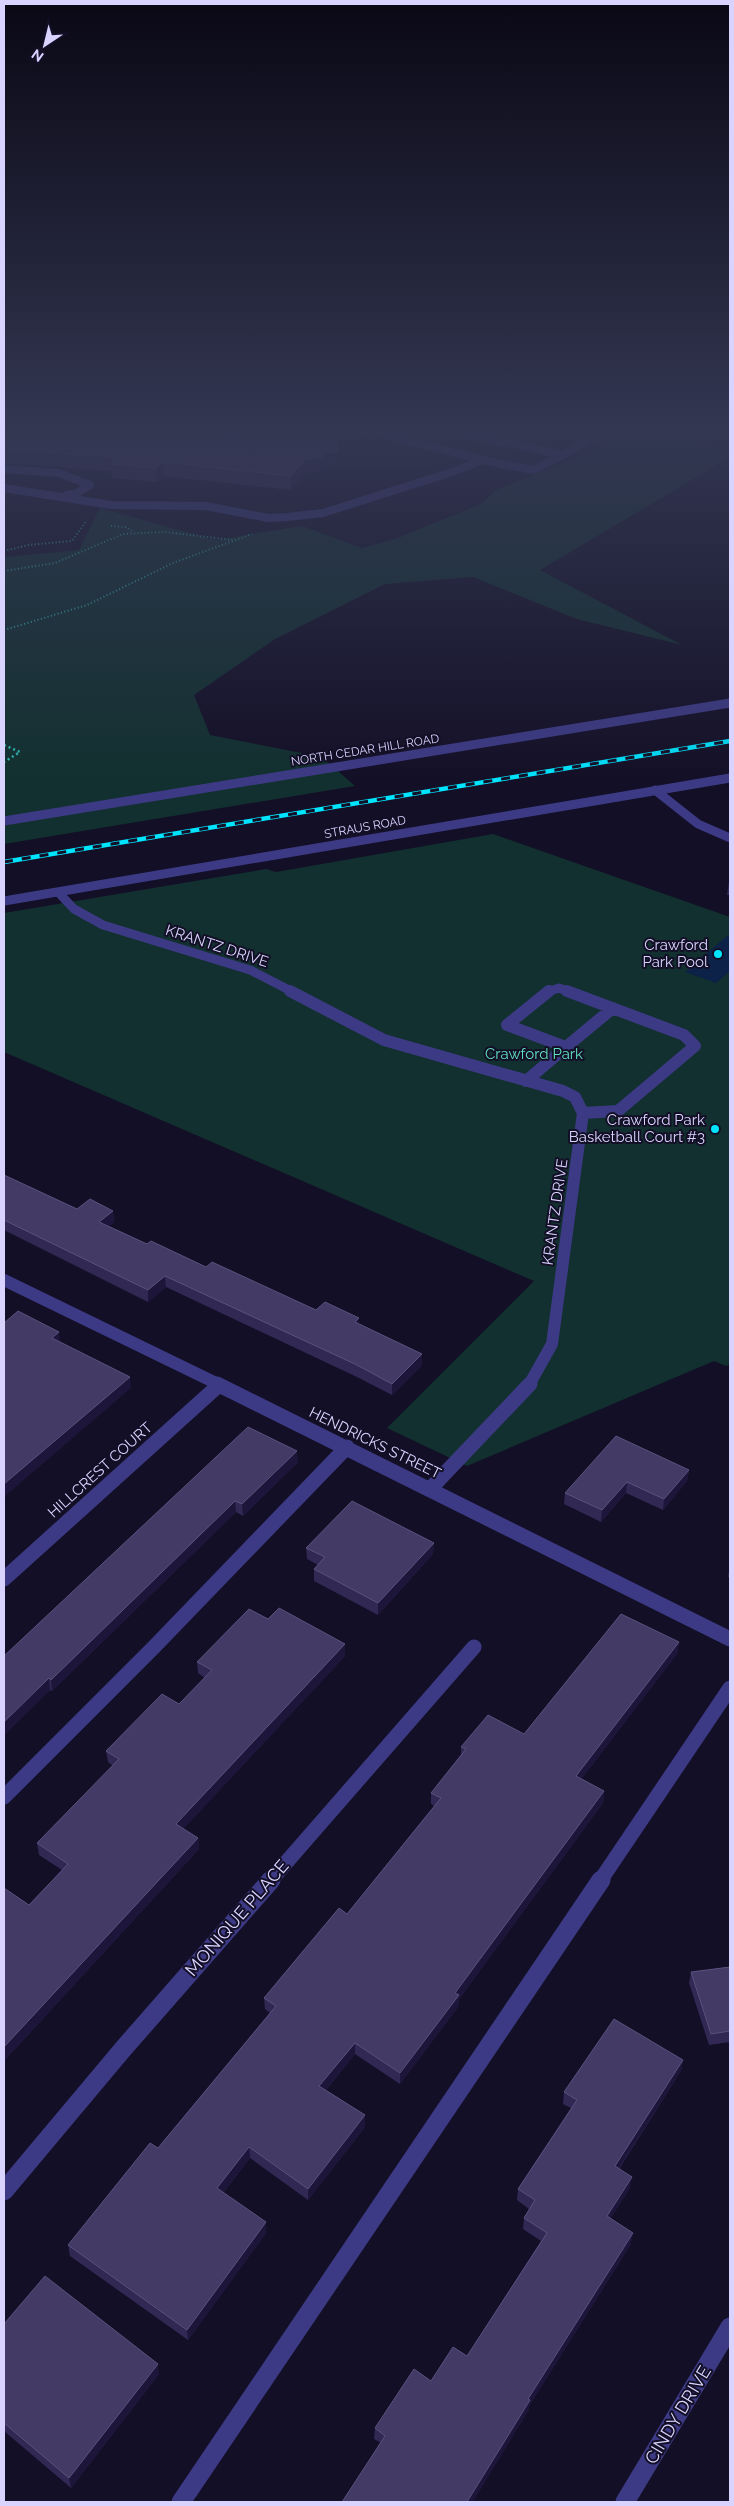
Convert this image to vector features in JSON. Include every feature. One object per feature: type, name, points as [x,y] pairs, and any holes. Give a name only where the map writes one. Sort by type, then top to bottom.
[{"type":"street","name":"NORTH CEDAR HILL ROAD","points":[[4,821],[730,703]]},
{"type":"street","name":"STRAUS ROAD","points":[[4,901],[730,778]]},
{"type":"street","points":[[655,790],[698,824],[730,838]]},
{"type":"street","name":"KRANTZ DRIVE","points":[[58,892],[74,909],[103,926],[250,970],[384,1040],[575,1097],[584,1113],[552,1344],[531,1383],[430,1488]]},
{"type":"street","points":[[566,1047],[507,1025],[549,991],[559,988],[684,1035],[695,1046],[618,1110],[584,1113]]},
{"type":"street","points":[[526,1081],[613,1008]]},
{"type":"street","name":"HENDRICKS STREET","points":[[4,1280],[430,1488],[730,1639]]},
{"type":"street","name":"HILLCREST COURT","points":[[4,1579],[219,1385]]},
{"type":"street","points":[[4,1798],[161,1640],[347,1447]]},
{"type":"street","name":"MONIQUE PLACE","points":[[4,2191],[123,2049],[474,1647]]},
{"type":"street","points":[[181,2502],[730,1688]]},
{"type":"street","name":"CINDY DRIVE","points":[[625,2502],[730,2327]]},
{"type":"path","points":[[4,571],[48,564],[69,558],[82,551]]},
{"type":"path","points":[[4,630],[88,605],[173,562],[205,551]]},
{"type":"path","points":[[4,745],[20,752],[4,762]]},
{"type":"green space","points":[[69,551],[572,551],[540,570],[682,645],[577,619],[473,577],[385,584],[275,639],[194,695],[210,735],[322,757],[355,786],[4,844],[4,557]]},
{"type":"green space","name":"Crawford Park","points":[[493,834],[730,917],[730,1364],[726,1366],[714,1361],[467,1466],[387,1428],[534,1281],[4,1052],[4,913],[266,869],[276,872]]},
{"type":"water","name":"Crawford Park Pool","points":[[727,936],[730,937],[730,971],[716,983],[685,972]]},
{"type":"building","points":[[4,1175],[77,1209],[90,1199],[113,1211],[99,1222],[147,1244],[151,1241],[206,1267],[212,1262],[316,1310],[325,1302],[359,1318],[355,1322],[422,1354],[392,1384],[357,1365],[165,1276],[148,1290],[4,1220]]},
{"type":"building","points":[[18,1311],[59,1332],[52,1338],[130,1377],[4,1484],[4,1323]]},
{"type":"building","points":[[248,1427],[297,1451],[242,1504],[235,1501],[51,1680],[49,1678],[4,1722],[4,1656]]},
{"type":"building","points":[[616,1436],[689,1470],[664,1499],[627,1482],[602,1510],[565,1493]]},
{"type":"building","points":[[352,1501],[434,1543],[378,1603],[314,1569],[325,1557],[306,1548]]},
{"type":"building","points":[[279,1608],[345,1644],[176,1824],[198,1838],[4,2047],[4,1888],[29,1905],[68,1864],[37,1843],[119,1759],[106,1751],[162,1694],[179,1704],[212,1670],[197,1662],[249,1609],[268,1619]]},
{"type":"building","points":[[621,1614],[679,1642],[576,1776],[604,1791],[455,1993],[459,1995],[400,2073],[355,2043],[319,2086],[365,2115],[308,2189],[249,2147],[217,2188],[266,2222],[187,2330],[68,2245],[150,2143],[158,2148],[276,2006],[264,1998],[339,1908],[347,1914],[441,1798],[431,1793],[466,1749],[461,1747],[488,1715],[524,1734]]},
{"type":"building","points":[[730,1967],[730,2031],[711,2034],[691,1972]]},
{"type":"building","points":[[614,2019],[683,2060],[615,2166],[632,2177],[607,2216],[633,2233],[528,2399],[530,2400],[467,2502],[342,2502],[385,2436],[375,2428],[414,2369],[431,2381],[453,2347],[467,2356],[547,2233],[524,2218],[535,2200],[518,2189],[577,2100],[564,2092]]},
{"type":"building","points":[[45,2276],[158,2364],[69,2478],[4,2423],[4,2324]]},
{"type":"railway","points":[[4,862],[730,741]]},
{"type":"place","name":"Crawford Park Pool","points":[[718,954]]},
{"type":"place","name":"Crawford Park Basketball Court #3","points":[[715,1129]]}]
